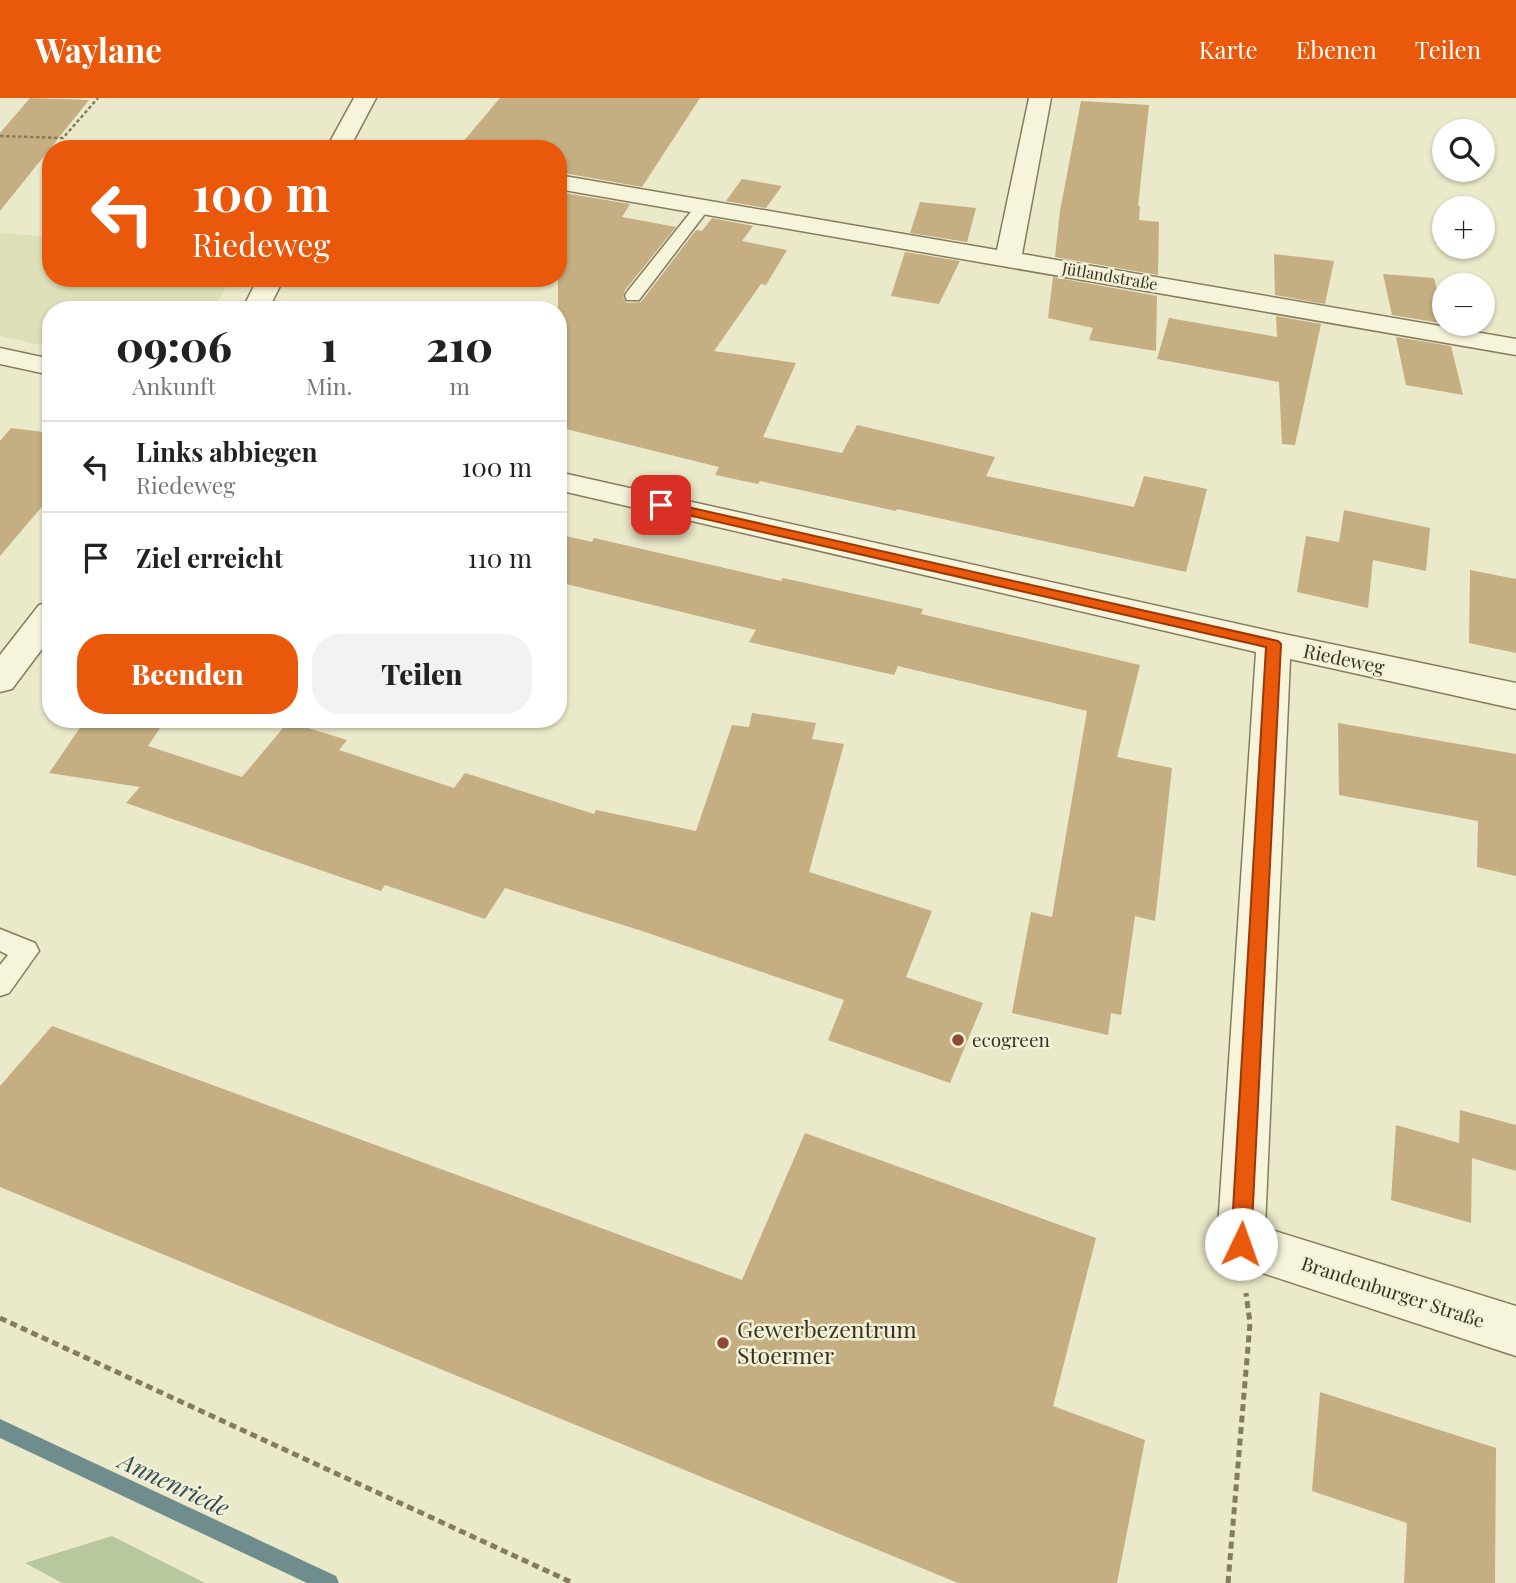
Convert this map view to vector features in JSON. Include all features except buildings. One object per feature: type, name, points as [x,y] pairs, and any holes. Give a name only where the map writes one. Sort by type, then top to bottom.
[{"type":"street","points":[[348,140],[365,98]]},
{"type":"street","points":[[1008,258],[1040,98]]},
{"type":"street","name":"Jütlandstraße","points":[[567,183],[1516,347]]},
{"type":"street","points":[[0,355],[42,365]]},
{"type":"street","name":"Riedeweg","points":[[567,483],[1273,644],[1516,696]]},
{"type":"street","points":[[0,680],[42,625]]},
{"type":"street","points":[[1241,1244],[1273,644]]},
{"type":"street","name":"Brandenburger Straße","points":[[1241,1244],[1516,1331]]},
{"type":"lane","points":[[634,296],[703,206]]},
{"type":"lane","points":[[0,940],[26,951],[0,985]]},
{"type":"path","points":[[0,136],[63,138],[98,98]]},
{"type":"path","points":[[1228,1583],[1250,1323],[1241,1244]]},
{"type":"path","points":[[0,1318],[573,1583]]},
{"type":"green space","points":[[0,233],[42,236],[42,287],[226,287],[218,301],[42,301],[42,345],[0,336]]},
{"type":"green space","points":[[112,1536],[205,1583],[62,1583],[25,1563]]},
{"type":"waterway","name":"Annenriede","points":[[0,1428],[329,1583]]},
{"type":"place","name":"ecogreen","points":[[958,1040]]},
{"type":"place","name":"Gewerbezentrum Stoermer","points":[[723,1343]]},
{"type":"route","points":[[661,505],[1273,644],[1241,1244]]}]
